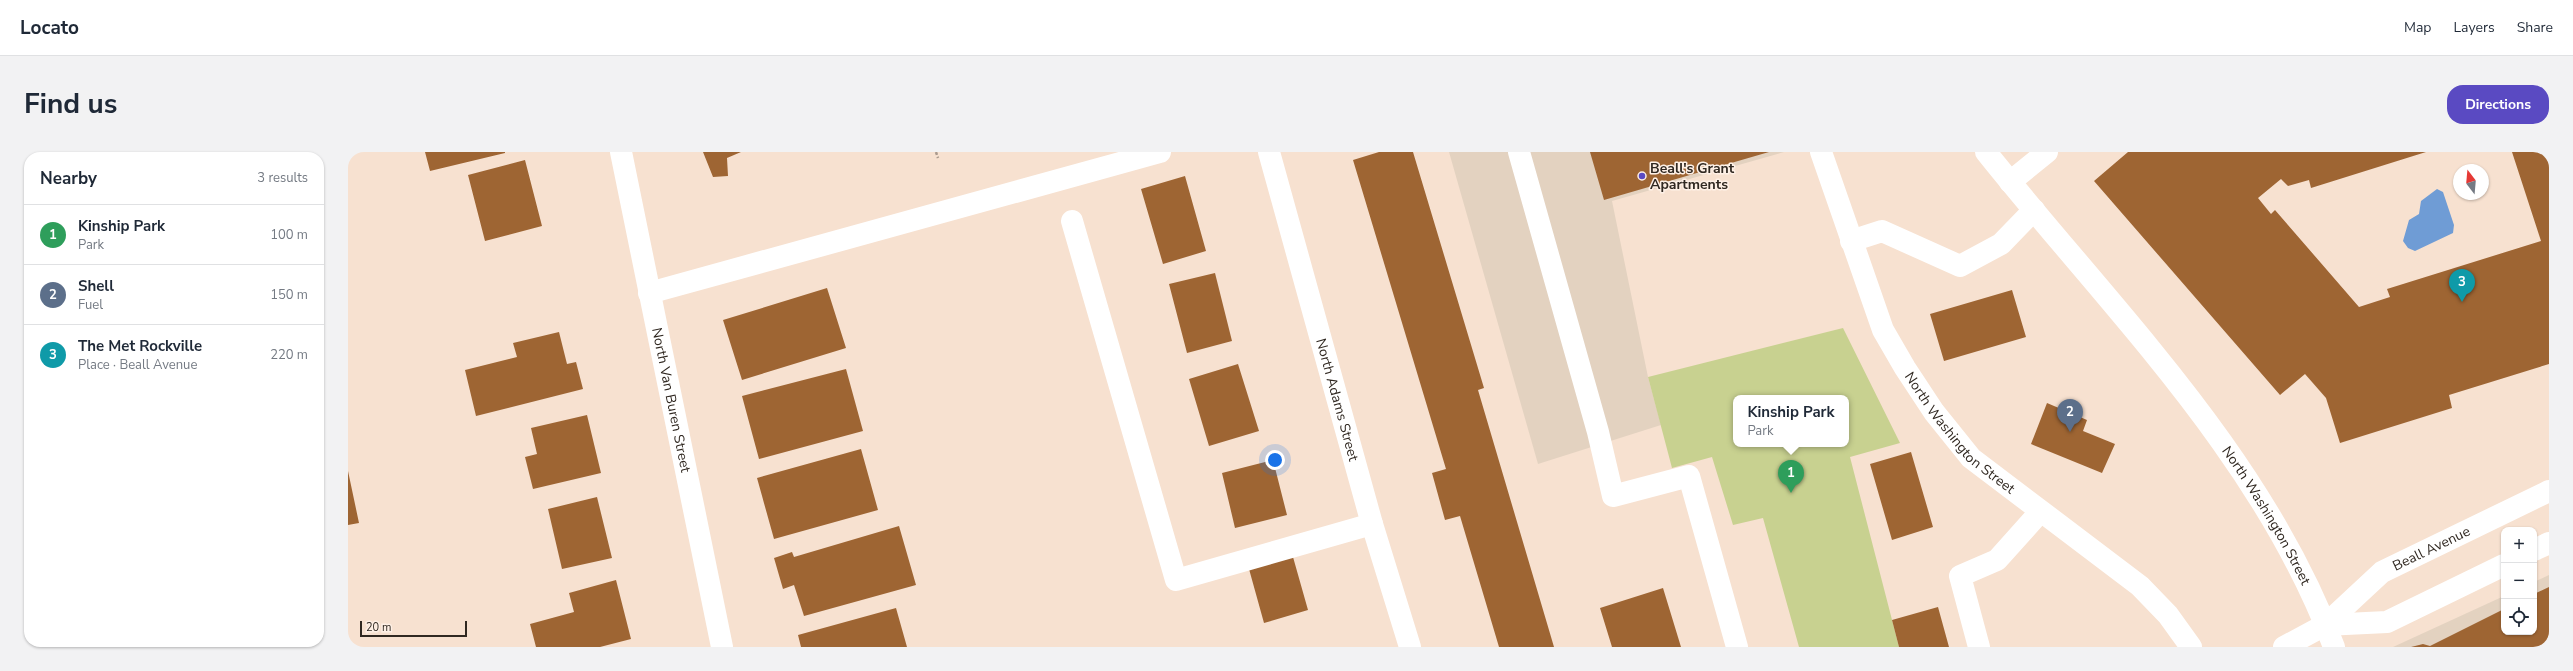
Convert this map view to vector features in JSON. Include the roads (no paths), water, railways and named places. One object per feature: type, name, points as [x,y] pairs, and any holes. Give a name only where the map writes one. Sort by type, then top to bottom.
[{"type":"street","name":"North Van Buren Street","points":[[621,152],[722,647]]},
{"type":"street","points":[[649,292],[1160,152]]},
{"type":"street","name":"North Adams Street","points":[[1269,152],[1372,524],[1410,647]]},
{"type":"street","points":[[1519,152],[1598,432],[1613,496],[1689,476],[1737,647]]},
{"type":"street","name":"North Washington Street","points":[[1822,152],[1883,330],[1904,368],[1934,412],[1971,458],[2040,512],[2140,586],[2168,615],[2191,647]]},
{"type":"street","name":"North Washington Street","points":[[1986,152],[2162,361],[2202,414],[2264,508],[2299,569],[2325,624],[2334,647]]},
{"type":"street","points":[[2010,182],[2047,152]]},
{"type":"street","points":[[1851,240],[1882,231],[1960,266],[2001,244],[2034,210]]},
{"type":"street","points":[[1072,221],[1176,580],[1372,524]]},
{"type":"street","name":"Beall Avenue","points":[[2284,647],[2325,624],[2382,572],[2549,491]]},
{"type":"street","points":[[1979,647],[1960,576],[1997,560],[2040,512]]},
{"type":"street","points":[[2537,549],[2549,543]]},
{"type":"street","name":"Beall Avenue","points":[[2325,624],[2387,622],[2501,565]]},
{"type":"water","points":[[2437,189],[2443,192],[2454,225],[2453,233],[2415,251],[2408,248],[2403,241],[2409,220],[2419,214],[2421,201]]},
{"type":"place","name":"Beall's Grant Apartments","points":[[1642,176]]},
{"type":"place","name":"The Met Rockville","points":[[2462,302]]},
{"type":"place","name":"Shell","points":[[2070,432]]},
{"type":"place","name":"Kinship Park","points":[[1791,493]]}]
